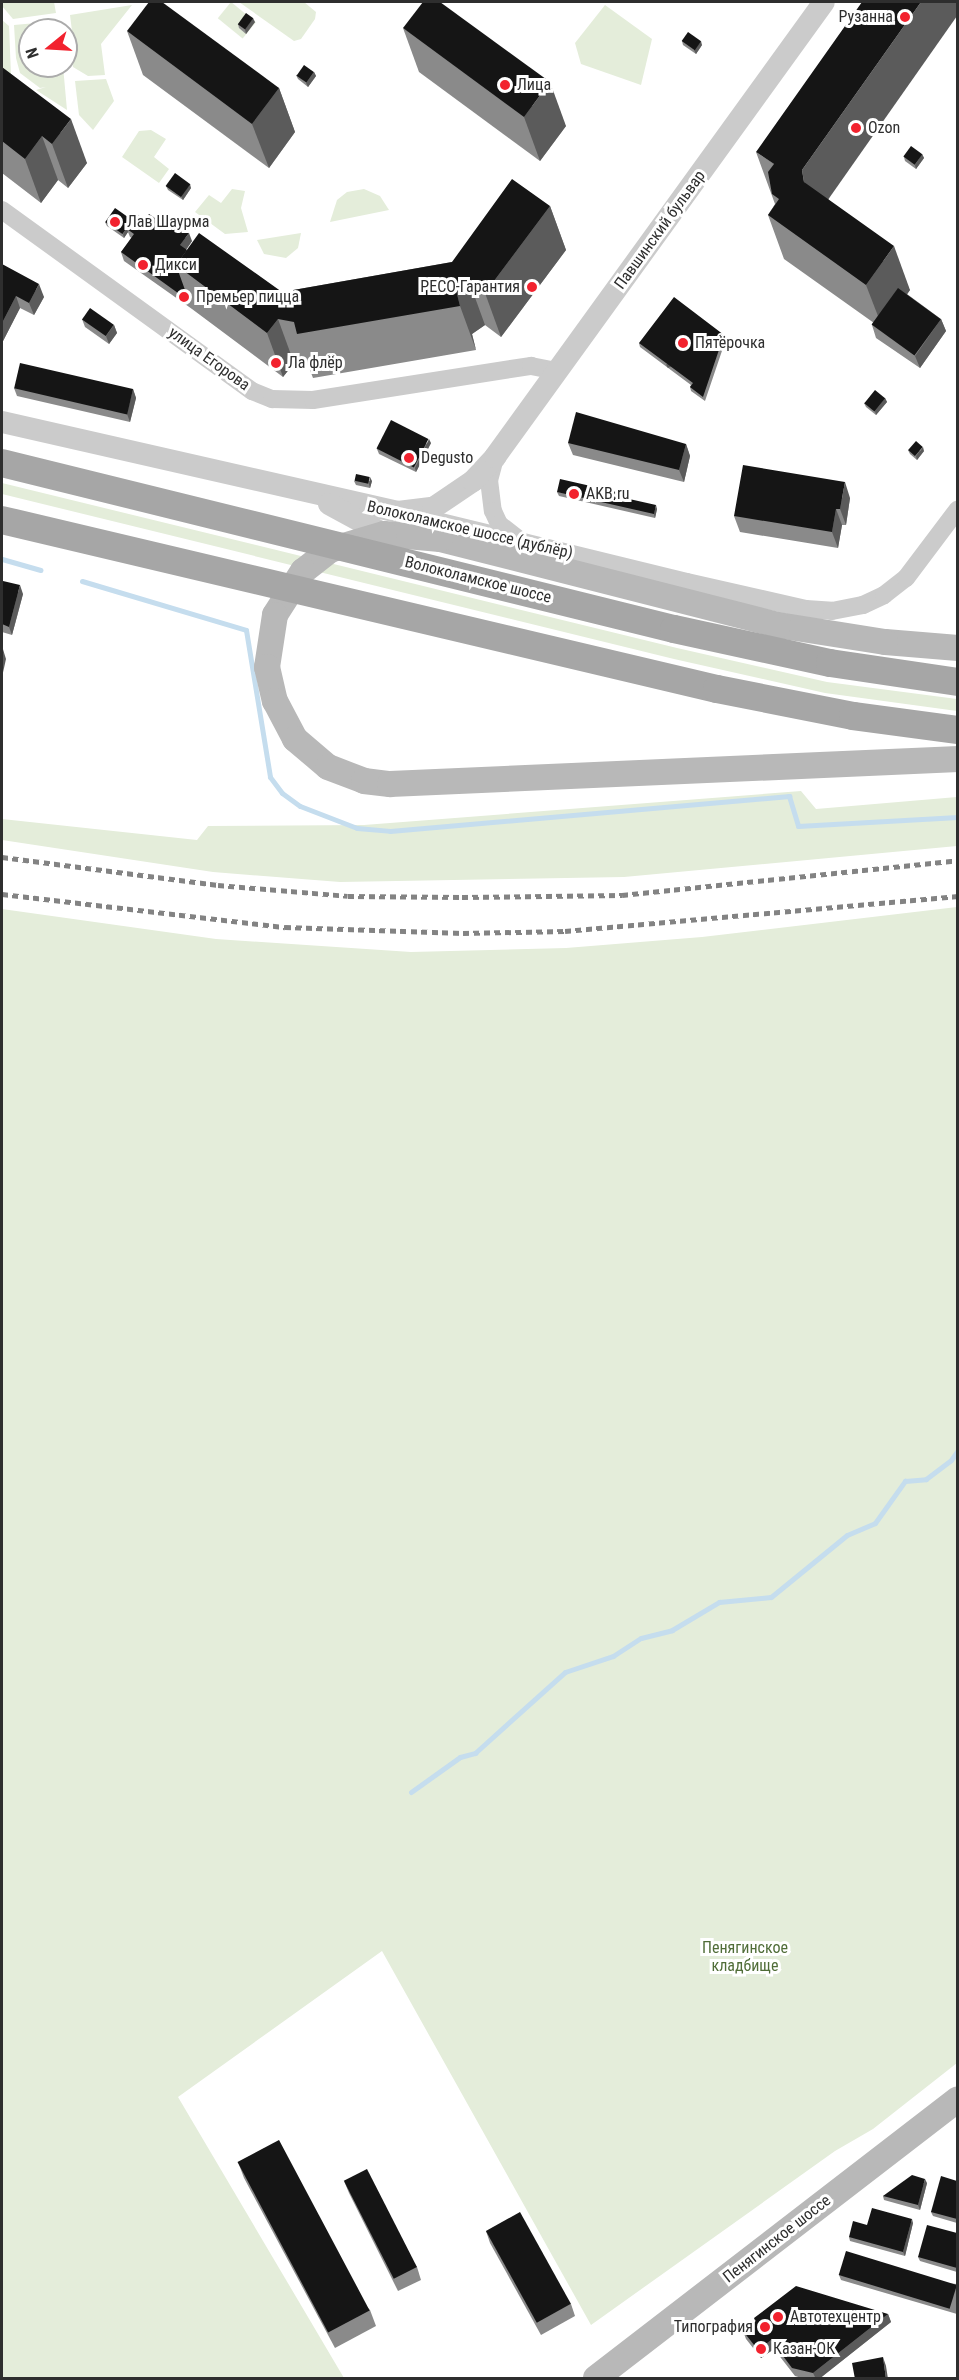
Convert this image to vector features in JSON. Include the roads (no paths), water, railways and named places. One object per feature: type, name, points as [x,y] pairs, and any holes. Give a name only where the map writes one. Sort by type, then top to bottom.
[{"type":"main road","name":"Волоколамское шоссе","points":[[2,463],[463,577],[830,663],[957,682]]},
{"type":"main road","points":[[2,520],[717,689],[853,716],[957,730]]},
{"type":"main road","points":[[952,648],[778,626],[440,539],[411,534],[374,535],[330,550],[303,571],[282,599],[270,632],[267,666],[275,701],[295,739],[317,759],[345,776],[390,784],[957,759]]},
{"type":"main road","name":"Пенягинское шоссе","points":[[596,2379],[957,2099]]},
{"type":"street","name":"Павшинский бульвар","points":[[398,512],[433,508],[451,499],[495,457],[824,2]]},
{"type":"street","name":"улица Егорова","points":[[2,210],[252,391],[272,399],[313,400],[531,366],[557,371]]},
{"type":"street","name":"Волоколамское шоссе (дублёр)","points":[[2,422],[398,512],[806,609],[832,611],[863,605],[884,596],[923,557],[957,509]]},
{"type":"street","name":"Павшинский бульвар","points":[[495,457],[489,480],[493,511],[507,532],[524,542]]},
{"type":"street","points":[[304,491],[463,577]]},
{"type":"waterway","points":[[2,559],[40,570]]},
{"type":"waterway","points":[[82,581],[246,630],[270,777],[282,793],[300,806],[357,828],[390,831],[789,796],[798,826],[958,817]]},
{"type":"waterway","points":[[411,1792],[460,1757],[475,1753],[565,1672],[613,1656],[641,1638],[672,1630],[719,1602],[771,1597],[847,1535],[875,1523],[905,1481],[926,1479],[951,1460],[958,1450]]},
{"type":"railway","points":[[2,857],[218,885],[348,896],[462,897],[622,895],[958,860]]},
{"type":"railway","points":[[2,894],[285,927],[463,933],[565,931],[958,896]]},
{"type":"place","name":"Рузанна","points":[[905,17]]},
{"type":"place","name":"Лица","points":[[505,85]]},
{"type":"place","name":"Ozon","points":[[856,128]]},
{"type":"place","name":"Лав Шаурма","points":[[115,222]]},
{"type":"place","name":"Дикси","points":[[143,265]]},
{"type":"place","name":"РЕСО-Гарантия","points":[[532,287]]},
{"type":"place","name":"Премьер пицца","points":[[184,297]]},
{"type":"place","name":"Пятёрочка","points":[[683,343]]},
{"type":"place","name":"Ла флёр","points":[[276,363]]},
{"type":"place","name":"Degusto","points":[[409,458]]},
{"type":"place","name":"AKB.ru","points":[[574,494]]},
{"type":"place","name":"Автотехцентр","points":[[778,2317]]},
{"type":"place","name":"Типография","points":[[765,2327]]},
{"type":"place","name":"Казан-ОК","points":[[761,2349]]},
{"type":"park label","name":"Пенягинское кладбище","points":[[745,1957]]}]
